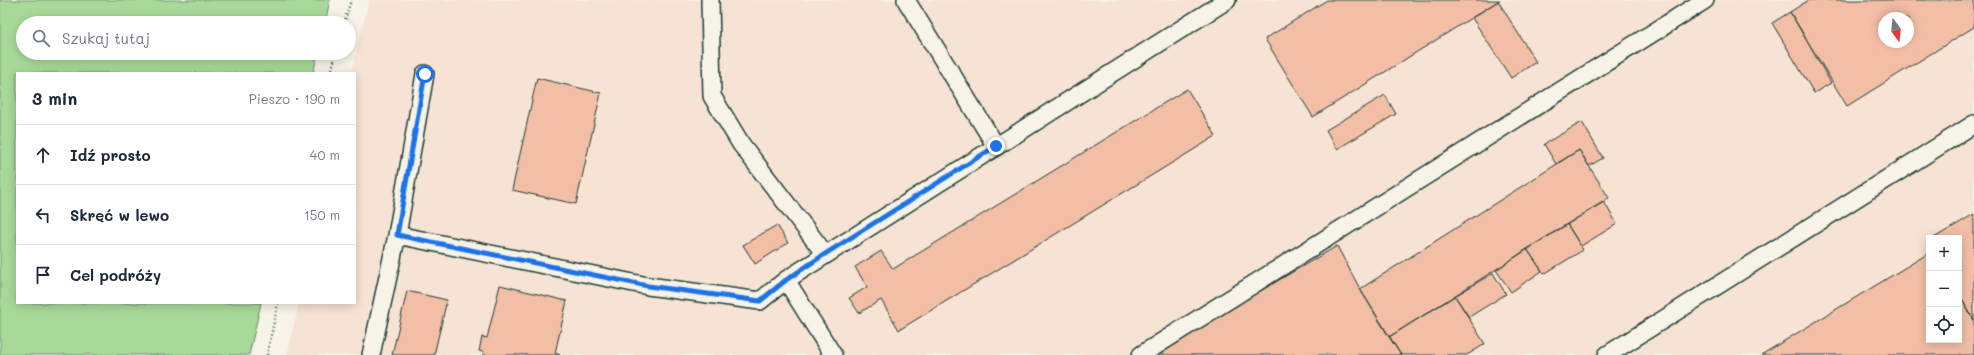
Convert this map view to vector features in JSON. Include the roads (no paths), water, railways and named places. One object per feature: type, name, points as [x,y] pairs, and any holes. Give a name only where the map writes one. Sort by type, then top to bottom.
[{"type":"lane","points":[[710,0],[712,96],[741,144],[825,254]]},
{"type":"lane","points":[[906,0],[996,146]]},
{"type":"lane","points":[[397,235],[648,286],[760,301],[786,280],[825,254],[1227,0]]},
{"type":"lane","points":[[1141,355],[1705,0]]},
{"type":"lane","points":[[371,355],[397,235],[425,74]]},
{"type":"lane","points":[[1607,355],[1974,124]]},
{"type":"lane","points":[[786,280],[833,355]]}]
